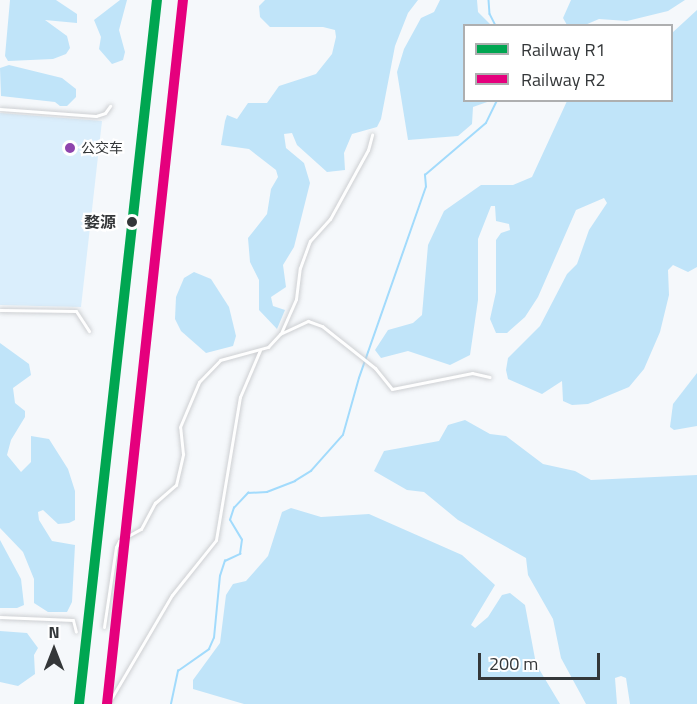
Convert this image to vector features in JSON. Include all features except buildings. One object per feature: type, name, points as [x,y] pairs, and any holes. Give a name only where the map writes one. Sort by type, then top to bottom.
[{"type":"street","points":[[0,109],[96,116],[105,113],[110,106]]},
{"type":"street","points":[[104,627],[118,541],[141,529],[155,503],[176,485],[183,454],[180,427],[200,382],[220,360],[237,352],[260,350],[275,342],[296,299],[300,268],[310,240],[330,219],[368,150],[372,135]]},
{"type":"street","points":[[0,310],[76,311],[89,330]]},
{"type":"street","points":[[280,334],[311,322],[365,360],[392,388],[472,373],[490,377]]},
{"type":"street","points":[[108,704],[172,596],[216,540],[240,397],[260,350]]},
{"type":"street","points":[[0,617],[73,620],[76,632]]},
{"type":"shaded area","points":[[10,0],[56,0],[77,14],[77,23],[45,20],[67,36],[70,48],[66,54],[53,59],[8,61],[5,56]]},
{"type":"shaded area","points":[[120,0],[127,0],[119,30],[125,52],[123,60],[112,64],[99,49],[101,37],[94,20]]},
{"type":"shaded area","points":[[265,0],[418,0],[408,13],[395,46],[381,119],[377,127],[352,134],[344,153],[345,170],[327,172],[297,145],[292,133],[284,134],[286,148],[304,163],[310,183],[294,247],[283,265],[286,287],[271,297],[273,306],[285,310],[277,329],[259,310],[259,280],[250,262],[248,238],[267,214],[271,189],[278,177],[276,170],[249,149],[221,145],[225,121],[227,115],[237,119],[248,103],[267,103],[279,86],[316,74],[332,54],[336,37],[335,30],[323,27],[270,27],[260,17],[259,6]]},
{"type":"shaded area","points":[[440,0],[477,0],[478,12],[490,24],[463,24],[463,102],[487,102],[473,107],[472,124],[458,136],[408,140],[397,72],[404,49],[421,18],[434,12]]},
{"type":"shaded area","points":[[571,0],[685,0],[668,11],[627,21],[599,19],[587,24],[566,24],[563,18]]},
{"type":"shaded area","points":[[697,10],[697,267],[688,272],[673,265],[668,270],[669,295],[660,332],[644,369],[629,387],[588,404],[572,405],[563,401],[562,381],[542,394],[508,379],[506,370],[508,358],[540,326],[567,274],[577,264],[589,230],[607,203],[604,198],[576,210],[538,297],[525,317],[507,333],[496,333],[490,319],[496,292],[496,240],[501,233],[510,230],[509,224],[496,221],[495,206],[491,206],[478,239],[478,300],[470,355],[450,365],[408,351],[381,358],[375,350],[388,330],[413,323],[422,315],[428,245],[444,211],[481,185],[513,185],[532,177],[567,102],[673,102],[673,32]]},
{"type":"shaded area","points":[[9,65],[62,78],[76,89],[76,97],[67,106],[60,106],[55,102],[1,96],[0,68]]},
{"type":"shaded area","points":[[0,113],[102,121],[81,307],[0,305]]},
{"type":"shaded area","points":[[194,272],[211,279],[229,307],[236,336],[233,346],[206,353],[181,331],[175,319],[176,297],[184,278]]},
{"type":"shaded area","points":[[0,343],[29,364],[31,375],[13,388],[15,403],[25,411],[25,417],[11,440],[7,455],[21,472],[31,462],[31,436],[49,439],[68,469],[75,491],[75,520],[58,524],[43,510],[38,512],[39,520],[52,541],[75,545],[72,602],[67,612],[48,612],[34,603],[34,579],[23,552],[0,528]]},
{"type":"shaded area","points":[[697,373],[697,426],[674,430],[670,427],[673,404]]},
{"type":"shaded area","points":[[465,420],[490,434],[506,436],[543,464],[575,471],[591,480],[697,475],[697,704],[630,704],[626,678],[621,676],[615,678],[617,704],[586,704],[561,658],[553,619],[528,575],[526,558],[458,520],[424,492],[407,490],[374,471],[384,451],[439,441],[448,425]]},
{"type":"shaded area","points":[[291,508],[321,517],[369,514],[462,555],[495,585],[471,625],[475,628],[488,617],[502,595],[510,593],[525,605],[536,664],[560,704],[244,704],[193,689],[193,680],[220,643],[226,595],[233,584],[246,581],[268,556],[282,512]]},
{"type":"shaded area","points":[[0,540],[21,579],[24,605],[17,608],[0,608]]},
{"type":"shaded area","points":[[0,631],[27,633],[38,648],[34,655],[35,674],[18,686],[0,682]]},
{"type":"waterway","points":[[489,0],[490,14],[495,24]]},
{"type":"waterway","points":[[171,704],[178,671],[209,649],[214,638],[220,576],[225,561],[240,554],[242,540],[230,520],[234,508],[248,493],[267,492],[295,481],[311,471],[343,435],[359,378],[426,187],[425,175],[486,123],[496,102]]},
{"type":"rail line","name":"R1","points":[[79,704],[157,0]]},
{"type":"rail line","name":"R2","points":[[107,704],[183,0]]},
{"type":"place","name":"公交车","points":[[70,148]]},
{"type":"place","name":"婺源","points":[[132,222]]}]
